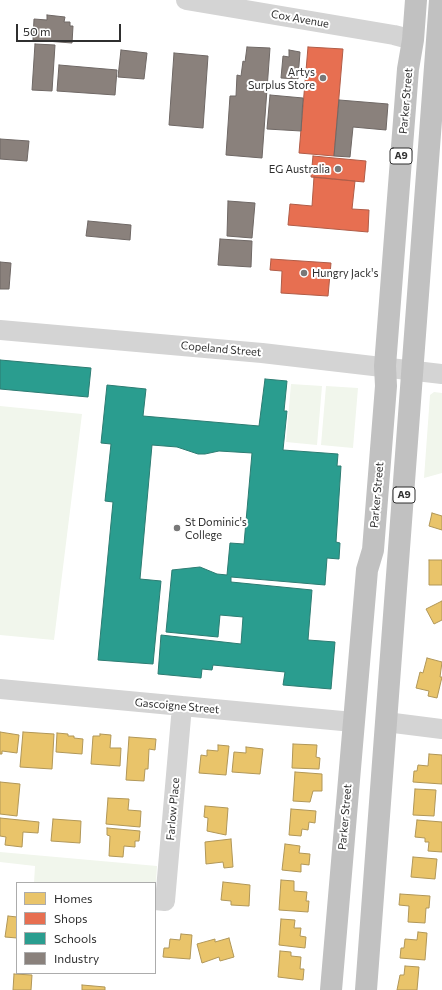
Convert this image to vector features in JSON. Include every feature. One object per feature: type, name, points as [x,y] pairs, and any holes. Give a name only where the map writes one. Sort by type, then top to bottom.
[{"type":"highway","name":"Parker Street","points":[[331,990],[367,570],[373,550],[386,386],[385,366],[408,69],[413,40],[416,0]]},
{"type":"highway","name":"A9","points":[[366,990],[439,41],[440,0]]},
{"type":"street","name":"Cox Avenue","points":[[186,0],[394,35],[413,40]]},
{"type":"street","name":"Copeland Street","points":[[0,330],[254,352],[385,366],[442,374]]},
{"type":"street","name":"Gascoigne Street","points":[[0,688],[353,722]]},
{"type":"street","name":"Farlow Place","points":[[156,900],[165,901],[182,706]]},
{"type":"street","points":[[386,722],[442,729]]},
{"type":"shaded area","points":[[291,384],[322,386],[317,445],[286,442]]},
{"type":"shaded area","points":[[326,386],[358,388],[353,448],[321,445]]},
{"type":"shaded area","points":[[434,392],[442,393],[442,473],[424,478],[430,395]]},
{"type":"shaded area","points":[[0,406],[82,414],[54,640],[0,635]]},
{"type":"shaded area","points":[[0,852],[157,866],[156,883],[34,882],[35,866],[0,862]]},
{"type":"building: Homes","points":[[432,513],[442,516],[442,530],[429,526]]},
{"type":"building: Homes","points":[[429,560],[442,560],[442,585],[429,585]]},
{"type":"building: Homes","points":[[442,601],[442,620],[434,624],[426,609]]},
{"type":"building: Homes","points":[[427,658],[442,662],[440,677],[442,677],[437,698],[428,696],[429,691],[416,688],[420,672],[423,673]]},
{"type":"building: Homes","points":[[0,732],[19,735],[17,753],[2,751],[2,754],[0,754]]},
{"type":"building: Homes","points":[[23,732],[54,734],[52,769],[20,767]]},
{"type":"building: Homes","points":[[57,733],[68,734],[68,736],[74,736],[74,738],[83,739],[82,754],[56,752]]},
{"type":"building: Homes","points":[[100,734],[111,735],[110,748],[121,748],[120,766],[91,764],[93,736],[100,736]]},
{"type":"building: Homes","points":[[129,737],[156,739],[155,750],[149,749],[148,769],[145,769],[144,781],[126,780]]},
{"type":"building: Homes","points":[[293,744],[317,745],[316,757],[320,758],[319,769],[292,768]]},
{"type":"building: Homes","points":[[218,745],[229,746],[226,775],[199,773],[201,755],[207,756],[207,750],[218,751]]},
{"type":"building: Homes","points":[[246,747],[263,749],[260,774],[232,772],[234,752],[246,753]]},
{"type":"building: Homes","points":[[429,754],[442,755],[442,784],[413,782],[414,771],[417,771],[418,765],[428,766]]},
{"type":"building: Homes","points":[[295,772],[322,774],[322,791],[313,791],[310,802],[293,801]]},
{"type":"building: Homes","points":[[0,782],[20,784],[17,816],[0,814]]},
{"type":"building: Homes","points":[[415,789],[436,790],[434,816],[413,815]]},
{"type":"building: Homes","points":[[108,798],[129,799],[128,810],[141,811],[140,827],[106,824]]},
{"type":"building: Homes","points":[[205,806],[228,808],[226,835],[207,831],[208,818],[204,817]]},
{"type":"building: Homes","points":[[291,809],[316,811],[315,823],[309,822],[308,830],[302,829],[301,836],[289,835]]},
{"type":"building: Homes","points":[[0,818],[39,822],[38,833],[23,832],[22,847],[5,845],[6,837],[0,836]]},
{"type":"building: Homes","points":[[53,819],[81,821],[80,843],[51,841]]},
{"type":"building: Homes","points":[[417,820],[442,822],[442,852],[428,851],[429,842],[425,842],[425,838],[415,837]]},
{"type":"building: Homes","points":[[107,828],[140,831],[139,841],[135,841],[135,847],[124,846],[123,857],[109,856],[110,836],[107,835]]},
{"type":"building: Homes","points":[[231,839],[233,867],[224,868],[223,862],[206,864],[205,842]]},
{"type":"building: Homes","points":[[285,844],[300,846],[299,853],[310,854],[309,865],[301,864],[301,872],[282,870]]},
{"type":"building: Homes","points":[[413,857],[437,859],[435,879],[411,877]]},
{"type":"building: Homes","points":[[281,880],[294,881],[294,891],[307,892],[306,901],[309,901],[308,912],[279,910]]},
{"type":"building: Homes","points":[[223,882],[250,885],[249,906],[231,905],[231,901],[221,900]]},
{"type":"building: Homes","points":[[400,894],[430,896],[429,908],[426,908],[425,923],[408,922],[409,906],[399,905]]},
{"type":"building: Homes","points":[[8,916],[16,917],[16,938],[5,937]]},
{"type":"building: Homes","points":[[281,919],[295,920],[294,928],[301,928],[300,936],[306,937],[305,948],[279,945]]},
{"type":"building: Homes","points":[[418,932],[427,933],[425,960],[400,958],[401,948],[404,948],[405,939],[417,940]]},
{"type":"building: Homes","points":[[181,934],[192,935],[190,959],[163,957],[164,948],[169,948],[170,939],[180,940]]},
{"type":"building: Homes","points":[[229,938],[234,957],[220,961],[219,957],[202,963],[197,944],[215,939],[215,942]]},
{"type":"building: Homes","points":[[280,951],[291,952],[291,956],[301,957],[300,969],[304,969],[303,980],[278,977]]},
{"type":"building: Homes","points":[[405,966],[419,967],[417,990],[397,990],[400,975],[404,975]]},
{"type":"building: Homes","points":[[14,974],[32,975],[31,990],[13,990]]},
{"type":"building: Homes","points":[[82,985],[105,987],[105,990],[82,990]]},
{"type":"building: Shops","points":[[308,47],[343,49],[334,156],[299,153]]},
{"type":"building: Shops","name":"EG Australia","points":[[313,156],[366,161],[364,182],[311,177]]},
{"type":"building: Shops","points":[[314,177],[355,181],[352,209],[369,210],[368,232],[288,225],[290,204],[312,206]]},
{"type":"building: Shops","points":[[271,259],[331,263],[328,296],[281,293],[282,271],[270,270]]},
{"type":"building: Schools","points":[[0,360],[91,368],[88,397],[0,389]]},
{"type":"building: Schools","points":[[265,379],[287,381],[284,411],[287,411],[283,450],[338,454],[337,466],[341,466],[336,542],[340,543],[339,559],[327,558],[325,585],[231,577],[231,582],[312,590],[308,640],[335,642],[331,689],[283,685],[285,672],[213,665],[212,670],[202,669],[201,678],[158,674],[161,635],[241,644],[243,617],[220,615],[218,637],[166,632],[172,570],[200,567],[217,574],[227,575],[230,543],[244,544],[252,453],[219,451],[198,454],[177,447],[152,445],[140,579],[161,581],[153,664],[98,660],[113,502],[105,501],[111,444],[101,443],[107,385],[146,389],[143,416],[259,426]]},
{"type":"building: Industry","points":[[47,15],[65,17],[64,22],[70,22],[70,26],[73,26],[72,43],[33,40],[34,19],[47,20]]},
{"type":"building: Industry","points":[[35,44],[55,45],[52,91],[32,90]]},
{"type":"building: Industry","points":[[247,47],[270,48],[262,158],[226,155],[230,96],[236,96],[237,75],[241,76]]},
{"type":"building: Industry","points":[[121,50],[147,53],[144,79],[118,77]]},
{"type":"building: Industry","points":[[289,50],[300,52],[298,79],[281,78],[283,56],[289,57]]},
{"type":"building: Industry","points":[[174,53],[208,56],[203,128],[169,125]]},
{"type":"building: Industry","points":[[59,65],[117,70],[115,95],[57,91]]},
{"type":"building: Industry","points":[[270,95],[303,98],[301,131],[267,129]]},
{"type":"building: Industry","points":[[339,100],[388,104],[386,130],[353,127],[350,157],[334,156]]},
{"type":"building: Industry","points":[[0,139],[29,141],[27,161],[0,159]]},
{"type":"building: Industry","points":[[228,201],[255,203],[252,238],[227,236]]},
{"type":"building: Industry","points":[[88,221],[131,225],[130,240],[86,236]]},
{"type":"building: Industry","points":[[220,239],[252,241],[251,267],[218,265]]},
{"type":"building: Industry","points":[[0,262],[11,263],[9,289],[0,289]]},
{"type":"place","name":"Artys Surplus Store","points":[[323,78]]},
{"type":"place","name":"EG Australia","points":[[338,169]]},
{"type":"place","name":"Hungry Jack's","points":[[304,273]]},
{"type":"place","name":"St Dominic's College","points":[[177,528]]}]
